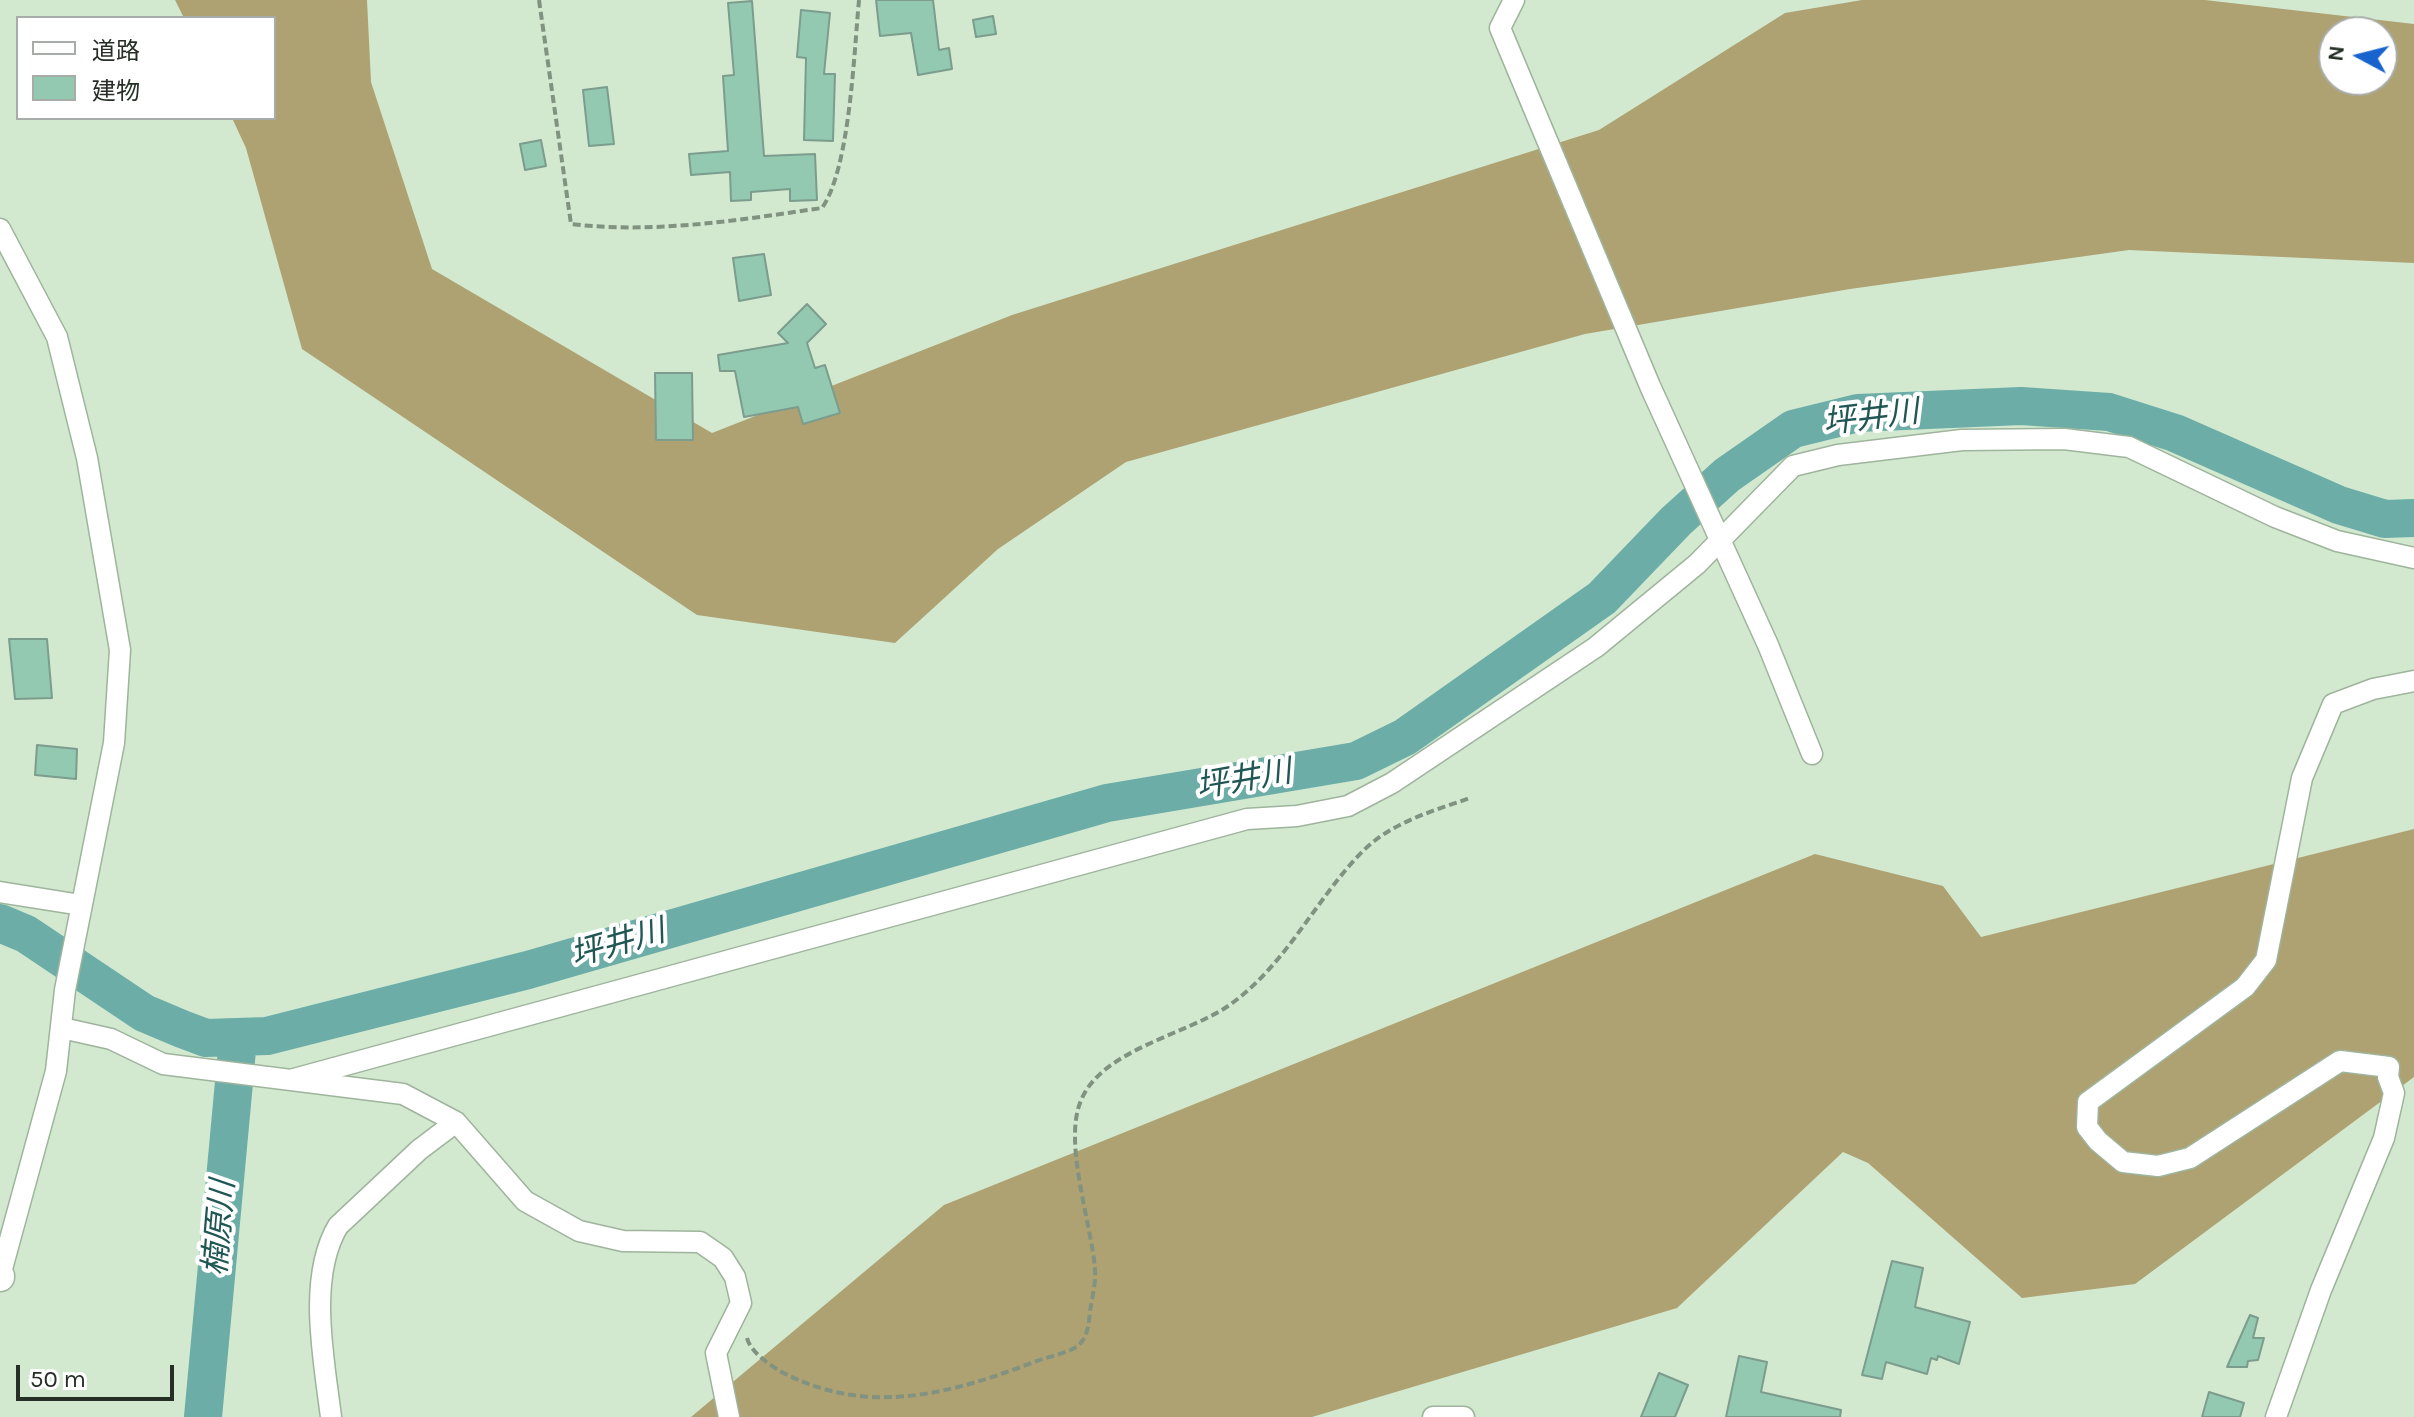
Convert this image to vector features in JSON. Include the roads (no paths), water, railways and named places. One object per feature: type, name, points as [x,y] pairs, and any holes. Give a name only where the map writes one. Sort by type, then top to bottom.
[{"type":"street","points":[[1514,0],[1500,28],[1812,754]]},
{"type":"street","points":[[0,229],[57,337],[87,458],[120,650],[114,743],[65,990],[62,1028],[41,1133],[0,1276]]},
{"type":"street","points":[[294,1079],[1247,819],[1297,816],[1348,806],[1392,783],[1596,647],[1697,564],[1793,466],[1838,455],[1962,440],[2064,439],[2129,447],[2275,517],[2337,541],[2414,558]]},
{"type":"street","points":[[2276,1417],[2321,1290],[2384,1138],[2394,1093],[2388,1077],[2389,1067],[2340,1061],[2190,1158],[2158,1166],[2123,1162],[2098,1141],[2087,1127],[2088,1102],[2245,987],[2266,960],[2302,778],[2333,704],[2373,689],[2414,681]]},
{"type":"street","points":[[0,892],[81,905]]},
{"type":"street","points":[[62,1028],[111,1039],[163,1064],[403,1094],[456,1122],[525,1201],[579,1231],[608,1238],[700,1242],[723,1258],[735,1277],[741,1303],[716,1353],[729,1417]]},
{"type":"street","points":[[331,1417],[322,1352],[322,1268],[331,1238],[338,1226],[419,1150],[456,1122]]},
{"type":"street","points":[[1433,1417],[1464,1417]]},
{"type":"waterway","name":"坪井川","points":[[0,923],[26,934],[144,1013],[206,1038],[267,1036],[528,970],[1107,803],[1356,761],[1405,737],[1602,598],[1676,521],[1727,475],[1793,429],[1858,413],[2021,406],[2109,412],[2175,433],[2339,505],[2385,519],[2414,518]]},
{"type":"waterway","name":"楠原川","points":[[203,1417],[238,1039]]}]
